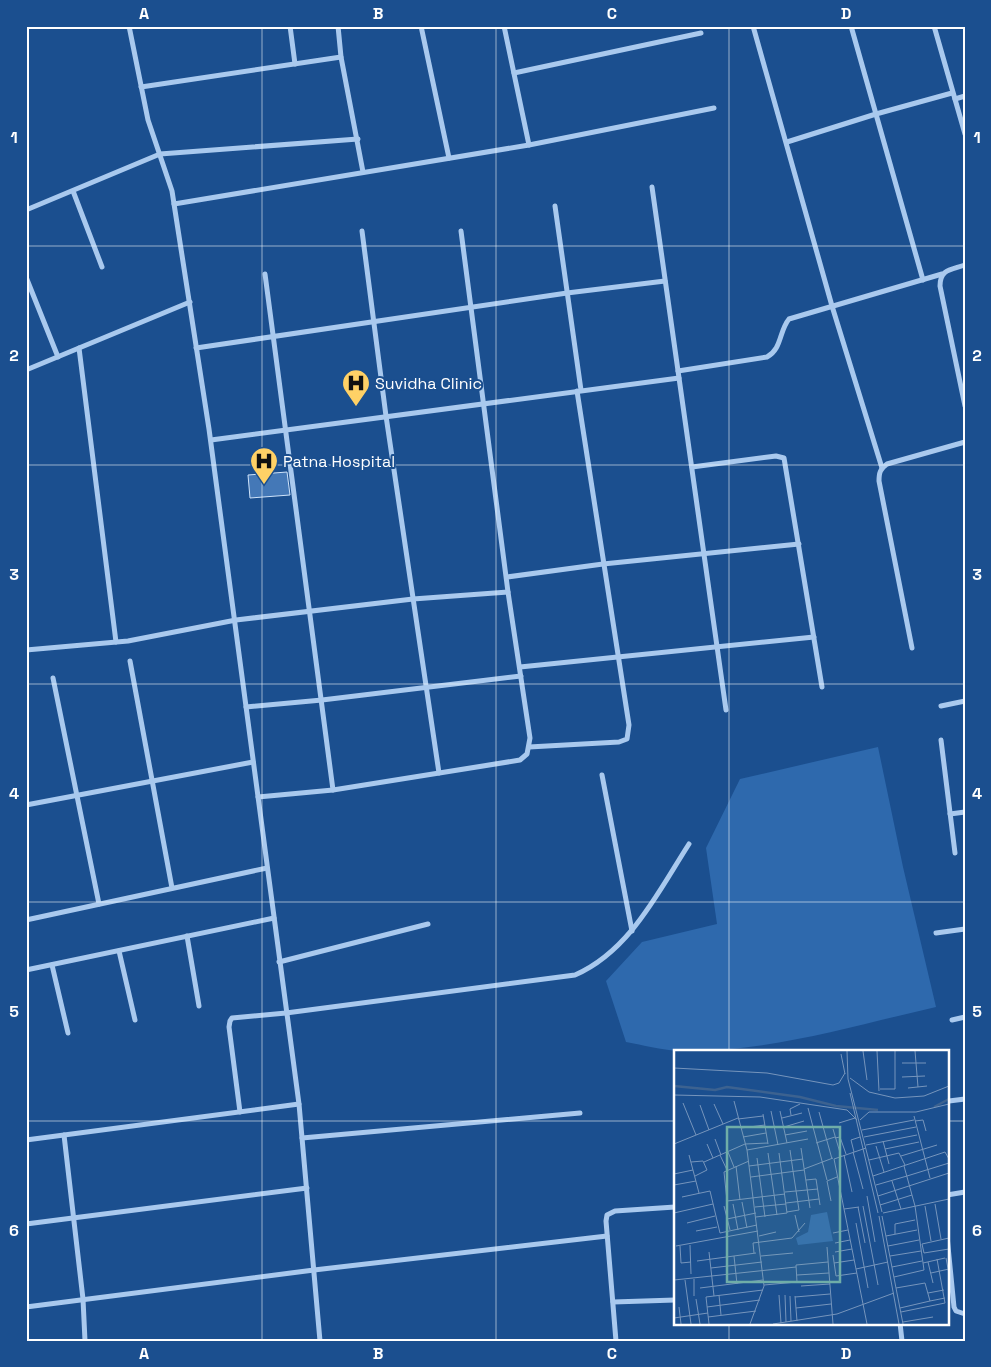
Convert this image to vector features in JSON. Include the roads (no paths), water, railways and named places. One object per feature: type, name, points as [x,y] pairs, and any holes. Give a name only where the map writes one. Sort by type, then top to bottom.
[{"type":"street","points":[[129,26],[150,126],[172,191],[211,440],[299,1104],[320,1341]]},
{"type":"street","points":[[290,26],[295,64]]},
{"type":"street","points":[[338,26],[363,172]]},
{"type":"street","points":[[421,26],[449,158]]},
{"type":"street","points":[[504,26],[529,145]]},
{"type":"street","points":[[753,26],[832,306],[882,468]]},
{"type":"street","points":[[850,26],[923,280]]},
{"type":"street","points":[[934,26],[965,134]]},
{"type":"street","points":[[514,73],[701,33]]},
{"type":"street","points":[[141,87],[342,57]]},
{"type":"street","points":[[787,142],[952,92]]},
{"type":"street","points":[[955,99],[965,96]]},
{"type":"street","points":[[174,204],[529,145],[714,108]]},
{"type":"street","points":[[26,210],[160,154],[358,139]]},
{"type":"street","points":[[652,187],[726,710]]},
{"type":"street","points":[[73,191],[102,267]]},
{"type":"street","points":[[529,746],[619,742],[628,739],[629,725],[603,564],[554,206]]},
{"type":"street","points":[[362,231],[386,416],[439,773]]},
{"type":"street","points":[[258,797],[333,790],[520,760],[527,754],[530,738],[508,592],[461,231]]},
{"type":"street","points":[[211,440],[579,391],[767,357],[777,349],[783,330],[790,319],[923,280],[965,265]]},
{"type":"street","points":[[265,274],[333,790]]},
{"type":"street","points":[[942,274],[940,286],[965,406]]},
{"type":"street","points":[[26,276],[58,357]]},
{"type":"street","points":[[196,348],[274,338],[470,306],[666,281]]},
{"type":"street","points":[[26,370],[190,302]]},
{"type":"street","points":[[79,348],[116,642]]},
{"type":"street","points":[[958,374],[965,372]]},
{"type":"street","points":[[912,648],[879,474],[887,464],[965,442]]},
{"type":"street","points":[[692,467],[776,456],[784,458],[822,687]]},
{"type":"street","points":[[507,576],[799,544]]},
{"type":"street","points":[[26,650],[116,642],[236,620],[413,599],[508,592]]},
{"type":"street","points":[[520,668],[814,637]]},
{"type":"street","points":[[130,661],[172,888]]},
{"type":"street","points":[[246,707],[322,700],[521,676]]},
{"type":"street","points":[[54,678],[99,904]]},
{"type":"street","points":[[941,706],[965,701]]},
{"type":"street","points":[[941,740],[955,853]]},
{"type":"street","points":[[26,805],[253,762]]},
{"type":"street","points":[[602,775],[632,930]]},
{"type":"street","points":[[950,814],[965,812]]},
{"type":"street","points":[[240,1112],[230,1021],[237,1017],[286,1013],[575,975],[587,970],[627,938],[689,844]]},
{"type":"street","points":[[26,920],[267,868]]},
{"type":"street","points":[[26,970],[274,918]]},
{"type":"street","points":[[279,962],[428,924]]},
{"type":"street","points":[[936,934],[965,929]]},
{"type":"street","points":[[186,936],[199,1006]]},
{"type":"street","points":[[119,951],[136,1020]]},
{"type":"street","points":[[52,965],[68,1034]]},
{"type":"street","points":[[952,1020],[965,1017]]},
{"type":"street","points":[[949,1101],[965,1099]]},
{"type":"street","points":[[26,1140],[299,1104]]},
{"type":"street","points":[[302,1138],[580,1113]]},
{"type":"street","points":[[64,1135],[86,1341]]},
{"type":"street","points":[[26,1224],[306,1188]]},
{"type":"street","points":[[948,1195],[965,1192]]},
{"type":"street","points":[[616,1341],[607,1215],[610,1212],[674,1207]]},
{"type":"street","points":[[26,1307],[314,1270],[607,1236]]},
{"type":"street","points":[[948,1246],[954,1307],[956,1311],[965,1314]]},
{"type":"street","points":[[613,1302],[674,1300]]},
{"type":"street","points":[[900,1324],[902,1341]]},
{"type":"place","name":"Suvidha Clinic","points":[[356,407]]},
{"type":"place","name":"Patna Hospital","points":[[264,485]]}]
